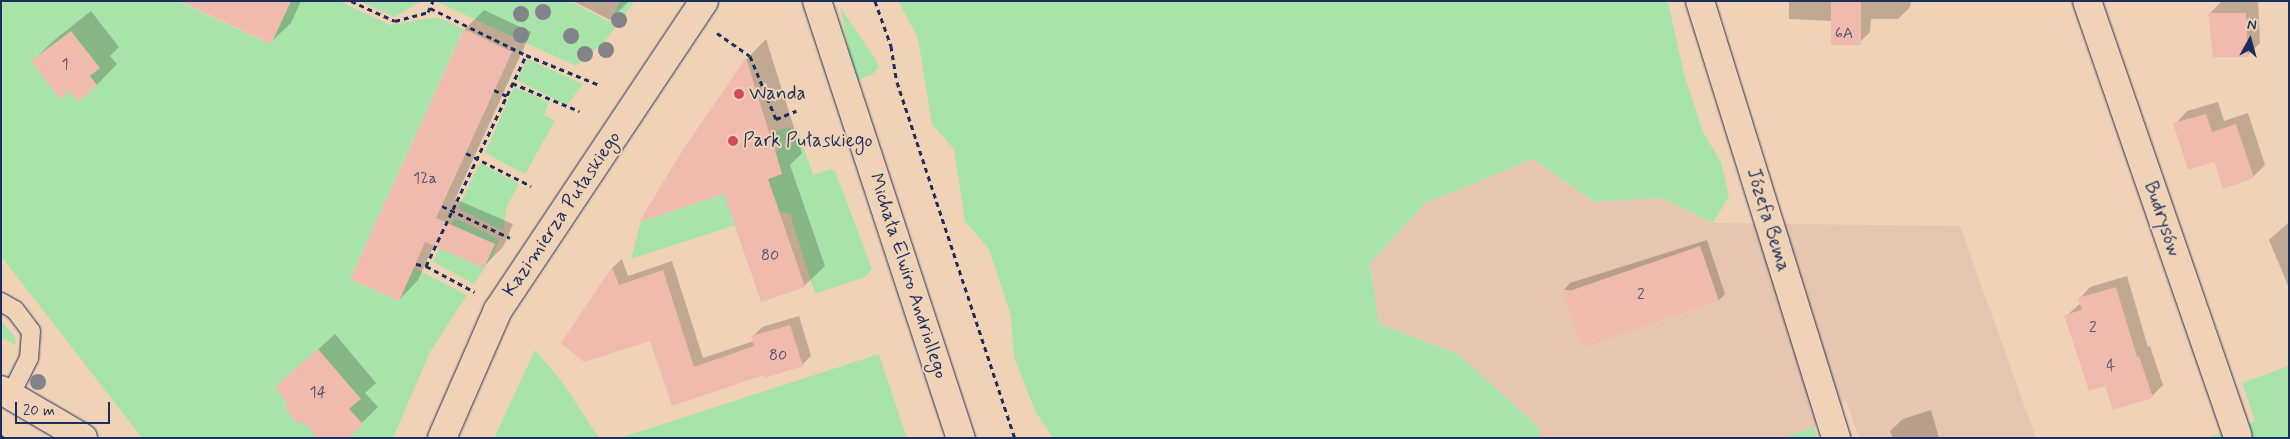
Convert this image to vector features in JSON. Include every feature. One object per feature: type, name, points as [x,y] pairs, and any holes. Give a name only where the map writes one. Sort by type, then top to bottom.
[{"type":"street","name":"Kazimierza Pułaskiego","points":[[442,438],[498,310],[704,1]]},
{"type":"street","name":"Michała Elwiro Andriollego","points":[[817,1],[961,438]]},
{"type":"street","name":"Józefa Bema","points":[[1700,1],[1836,438]]},
{"type":"street","name":"Budrysów","points":[[2087,1],[2238,436]]},
{"type":"street","points":[[6,392],[83,438]]},
{"type":"lane","points":[[1,302],[15,310],[31,331],[29,358],[6,392]]},
{"type":"path","points":[[352,1],[395,21],[428,12],[432,1]]},
{"type":"path","points":[[875,1],[891,46],[897,82],[1015,438]]},
{"type":"path","points":[[430,8],[526,55],[599,85]]},
{"type":"path","points":[[710,29],[750,56],[776,119],[796,112]]},
{"type":"path","points":[[426,266],[526,55]]},
{"type":"path","points":[[512,82],[579,112]]},
{"type":"path","points":[[494,90],[506,96]]},
{"type":"path","points":[[466,153],[531,186]]},
{"type":"path","points":[[442,206],[511,239]]},
{"type":"path","points":[[416,264],[426,266],[480,295]]},
{"type":"shaded area","points":[[1533,159],[1593,202],[1662,198],[1713,223],[1960,226],[2036,438],[1859,438],[1846,400],[1814,427],[1782,438],[1540,438],[1539,428],[1458,354],[1379,324],[1370,263],[1426,203]]},
{"type":"green space","points":[[1,1],[178,1],[270,44],[291,1],[339,1],[390,25],[437,17],[464,29],[350,279],[399,301],[414,268],[467,295],[430,352],[393,438],[142,438],[1,256]]},
{"type":"green space","points":[[360,1],[422,1],[394,17]]},
{"type":"green space","points":[[570,1],[610,22],[620,1],[635,1],[605,41],[576,66],[437,2]]},
{"type":"green space","points":[[898,1],[1666,1],[1669,6],[1684,74],[1703,132],[1721,162],[1729,196],[1713,223],[1662,198],[1594,202],[1533,159],[1426,203],[1370,263],[1379,324],[1458,354],[1539,428],[1540,438],[1053,438],[1035,411],[1014,357],[1011,316],[989,249],[965,221],[954,149],[932,124],[918,38]]},
{"type":"green space","points":[[840,7],[879,67],[873,74],[858,80],[853,72]]},
{"type":"green space","points":[[527,59],[583,84],[567,105],[517,80]]},
{"type":"green space","points":[[514,87],[549,102],[544,115],[555,121],[525,174],[485,153]]},
{"type":"green space","points":[[789,127],[799,133],[813,175],[831,169],[835,171],[872,269],[865,277],[815,294],[790,214],[779,211],[631,259],[641,221],[782,174],[776,152],[780,149],[775,131]]},
{"type":"green space","points":[[480,163],[519,184],[507,206],[503,231],[458,208]]},
{"type":"green space","points":[[454,218],[499,239],[492,257],[474,284],[433,262]]},
{"type":"green space","points":[[1,321],[15,336],[16,345],[1,338]]},
{"type":"green space","points":[[535,350],[563,383],[599,438],[494,438]]},
{"type":"green space","points":[[879,354],[907,438],[620,438]]},
{"type":"green space","points":[[2289,366],[2289,438],[2208,438],[2255,421],[2242,383]]},
{"type":"green space","points":[[1814,427],[1817,438],[1782,438]]},
{"type":"building","points":[[180,1],[291,1],[271,44]]},
{"type":"building","points":[[1831,1],[1861,1],[1861,45],[1831,45]]},
{"type":"building","points":[[2208,13],[2246,13],[2248,57],[2213,57]]},
{"type":"building","points":[[464,29],[512,52],[436,218],[495,244],[484,268],[425,242],[399,301],[350,279]]},
{"type":"building","points":[[71,31],[100,68],[90,76],[97,85],[78,102],[69,91],[60,99],[31,61]]},
{"type":"building","name":"Park Pułaskiego","points":[[746,58],[782,174],[768,179],[805,287],[761,302],[724,194],[639,222],[684,148]]},
{"type":"building","points":[[2206,114],[2212,132],[2236,124],[2254,178],[2223,189],[2214,162],[2188,170],[2173,123]]},
{"type":"building","points":[[1700,246],[1719,301],[1582,348],[1563,293]]},
{"type":"building","points":[[612,267],[619,285],[663,270],[694,367],[754,346],[751,336],[790,325],[803,366],[765,378],[764,375],[672,406],[650,341],[584,362],[561,343]]},
{"type":"building","points":[[2116,287],[2137,357],[2139,356],[2153,398],[2113,410],[2105,386],[2089,391],[2064,315],[2082,310],[2078,298]]},
{"type":"building","points":[[318,349],[361,399],[349,409],[363,424],[348,438],[317,438],[305,423],[297,423],[285,408],[287,403],[275,387]]},
{"type":"place","name":"Wanda","points":[[739,94]]},
{"type":"place","name":"Park Pułaskiego","points":[[733,141]]}]
